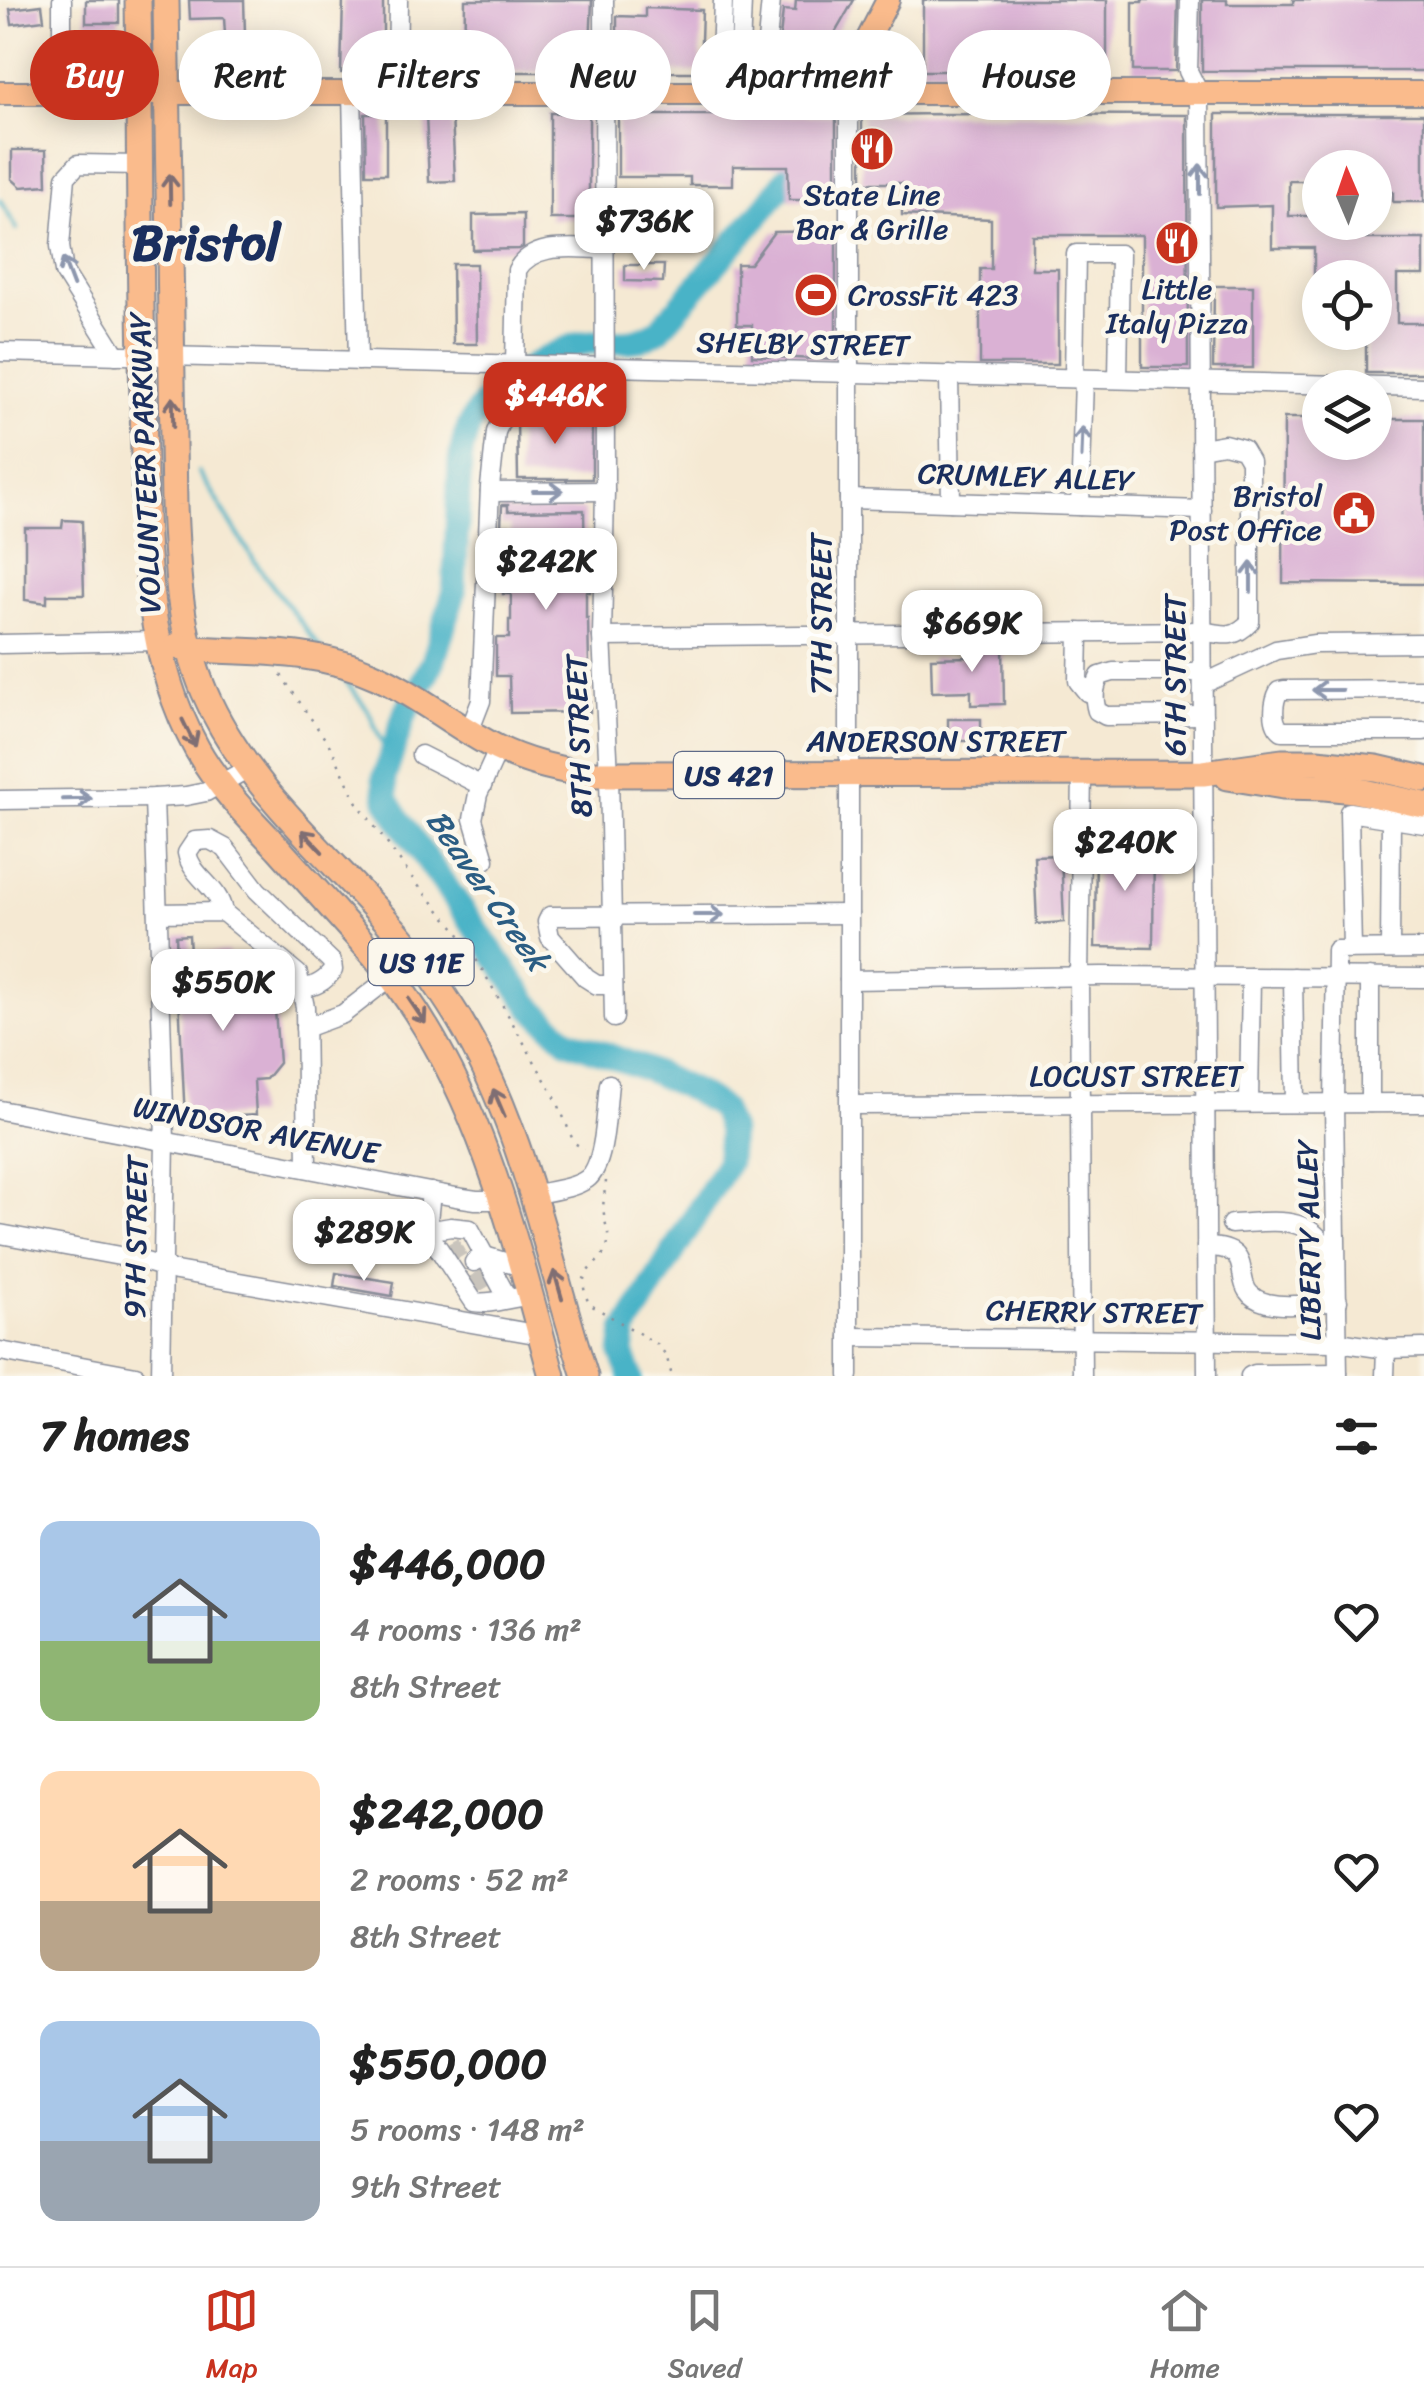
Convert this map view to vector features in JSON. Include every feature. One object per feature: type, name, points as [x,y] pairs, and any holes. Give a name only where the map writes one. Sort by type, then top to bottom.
[{"type":"highway","name":"US 11E","points":[[138,0],[138,30]]},
{"type":"highway","name":"US 11E","points":[[166,0],[169,93]]},
{"type":"highway","name":"VOLUNTEER PARKWAY","points":[[169,93],[174,505],[178,586],[190,649],[204,691],[247,769],[394,928],[424,965],[460,1021],[506,1118],[585,1376]]},
{"type":"highway","name":"VOLUNTEER PARKWAY","points":[[139,120],[128,355],[153,623],[182,720],[220,784],[392,976],[430,1031],[477,1129],[521,1267],[518,1296],[541,1335],[552,1376]]},
{"type":"highway","name":"ANDERSON STREET","points":[[158,641],[190,649],[306,655],[356,668],[377,676],[499,748],[545,766],[584,774],[1203,773],[1282,762],[1346,764],[1424,779]]},
{"type":"highway","name":"ANDERSON STREET","points":[[1203,773],[1283,786],[1365,792],[1424,805]]},
{"type":"highway","points":[[502,1200],[532,1194]]},
{"type":"main road","points":[[873,30],[888,0]]},
{"type":"main road","points":[[0,93],[30,93]]},
{"type":"main road","points":[[159,93],[342,93]]},
{"type":"main road","points":[[927,93],[1424,93]]},
{"type":"street","points":[[62,0],[62,30]]},
{"type":"street","points":[[398,0],[398,30]]},
{"type":"street","name":"8TH STREET","points":[[604,0],[604,30]]},
{"type":"street","points":[[722,30],[723,0]]},
{"type":"street","points":[[741,30],[742,0]]},
{"type":"street","points":[[769,30],[772,0]]},
{"type":"street","name":"6TH STREET","points":[[1190,0],[1188,71],[1199,93],[1206,1376]]},
{"type":"street","points":[[353,120],[358,361]]},
{"type":"street","name":"8TH STREET","points":[[603,120],[602,637],[614,1018]]},
{"type":"street","name":"7TH STREET","points":[[849,120],[849,1376]]},
{"type":"street","points":[[128,355],[64,272],[60,246],[66,177],[78,164],[139,165]]},
{"type":"street","points":[[514,365],[516,270],[523,259],[548,249],[604,249]]},
{"type":"street","points":[[1080,506],[1076,254],[1120,254],[1118,379]]},
{"type":"street","name":"SHELBY STREET","points":[[0,352],[514,365],[604,362],[849,373],[1424,387]]},
{"type":"street","points":[[541,390],[543,365]]},
{"type":"street","points":[[949,375],[951,502]]},
{"type":"street","points":[[469,732],[483,686],[496,432],[516,402],[533,392],[604,393]]},
{"type":"street","points":[[602,637],[1240,632],[1250,622],[1250,461],[1243,448],[1224,444],[1201,448]]},
{"type":"street","points":[[490,492],[605,491]]},
{"type":"street","name":"CRUMLEY ALLEY","points":[[849,499],[1202,510]]},
{"type":"street","points":[[1079,632],[1078,681],[1094,695]]},
{"type":"street","points":[[0,644],[158,641]]},
{"type":"street","points":[[1203,715],[1106,716],[1097,711],[1094,688],[1100,676],[1113,672],[1203,678],[1276,650],[1314,644],[1424,644]]},
{"type":"street","points":[[1424,689],[1284,690],[1275,699],[1275,725],[1282,731],[1424,731]]},
{"type":"street","points":[[1375,768],[1377,733]]},
{"type":"street","points":[[485,860],[474,818],[482,786],[499,748]]},
{"type":"street","points":[[421,756],[482,786]]},
{"type":"street","points":[[0,800],[198,794],[247,769]]},
{"type":"street","points":[[1082,772],[1082,1376]]},
{"type":"street","name":"9TH STREET","points":[[154,798],[165,1140],[161,1376]]},
{"type":"street","points":[[1352,950],[1349,812],[1424,824]]},
{"type":"street","points":[[1390,949],[1391,819]]},
{"type":"street","points":[[223,912],[215,890],[190,867],[187,854],[195,841],[210,840],[225,848],[257,890],[332,962],[328,978],[302,990]]},
{"type":"street","points":[[158,913],[223,912],[298,974],[305,1006],[307,1168]]},
{"type":"street","points":[[613,985],[596,985],[586,978],[550,937],[546,922],[550,916],[849,914]]},
{"type":"street","points":[[1334,977],[1336,950],[1424,949]]},
{"type":"street","points":[[305,1028],[343,1014],[392,976]]},
{"type":"street","points":[[1370,976],[1370,1103]]},
{"type":"street","points":[[1249,1103],[1250,977]]},
{"type":"street","points":[[1293,977],[1295,1103]]},
{"type":"street","name":"LIBERTY ALLEY","points":[[1334,977],[1331,1302],[1338,1342],[1338,1374]]},
{"type":"street","points":[[849,980],[1424,978]]},
{"type":"street","points":[[532,1194],[578,1183],[594,1172],[608,1084]]},
{"type":"street","name":"LOCUST STREET","points":[[849,1105],[1424,1103]]},
{"type":"street","name":"WINDSOR AVENUE","points":[[0,1110],[456,1197],[502,1200]]},
{"type":"street","points":[[427,1231],[431,1192]]},
{"type":"street","points":[[451,1227],[456,1197]]},
{"type":"street","points":[[1206,1211],[1225,1216],[1231,1224],[1235,1253]]},
{"type":"street","points":[[1206,1246],[1226,1247],[1235,1253],[1249,1292],[1265,1302],[1331,1302],[1319,1238],[1313,1231],[1304,1225],[1280,1222],[1231,1224]]},
{"type":"street","points":[[427,1231],[451,1227],[470,1230],[474,1302],[488,1304],[518,1296]]},
{"type":"street","points":[[427,1231],[469,1265],[518,1296]]},
{"type":"street","points":[[0,1234],[195,1274],[541,1335]]},
{"type":"street","points":[[469,1265],[521,1267]]},
{"type":"street","name":"CHERRY STREET","points":[[849,1337],[1338,1342],[1386,1350],[1424,1348]]},
{"type":"street","points":[[1385,1376],[1386,1350]]},
{"type":"street","points":[[0,1351],[136,1376]]},
{"type":"street","points":[[1250,1376],[1338,1374]]},
{"type":"path","points":[[269,652],[283,679],[332,748],[356,801],[479,964],[557,1102],[574,1143],[589,1149]]},
{"type":"path","points":[[606,1181],[606,1249],[588,1268],[584,1292],[589,1304],[657,1344],[666,1355],[672,1376]]},
{"type":"building","points":[[86,0],[119,0],[119,23],[86,23]]},
{"type":"building","points":[[189,0],[244,0],[245,30],[225,30],[224,18],[190,19]]},
{"type":"building","points":[[343,0],[383,0],[383,30],[342,30]]},
{"type":"building","points":[[465,0],[592,0],[591,30],[535,30],[535,72],[515,72],[515,30],[465,30]]},
{"type":"building","points":[[796,0],[854,0],[837,30],[781,30],[783,10],[795,11]]},
{"type":"building","points":[[923,0],[1107,0],[1107,30],[947,30],[947,71],[927,71],[927,30],[923,30]]},
{"type":"building","points":[[1178,0],[1176,71],[1133,71],[1133,2]]},
{"type":"building","points":[[1202,0],[1293,4],[1293,0],[1424,0],[1424,71],[1202,71]]},
{"type":"building","points":[[42,5],[44,20],[12,24],[10,9]]},
{"type":"building","points":[[645,8],[702,10],[701,30],[691,30],[691,72],[671,72],[671,30],[617,30],[617,16],[645,17]]},
{"type":"building","points":[[927,114],[947,114],[947,120],[1111,120],[1111,115],[1187,115],[1188,367],[1142,367],[1142,235],[1032,235],[1032,269],[1058,269],[1058,364],[980,364],[980,269],[991,269],[991,219],[902,215],[902,183],[862,183],[862,120],[927,120]]},
{"type":"building","points":[[1216,114],[1424,114],[1424,202],[1393,202],[1392,150],[1302,150],[1302,181],[1289,181],[1289,216],[1302,216],[1302,240],[1424,239],[1424,275],[1397,275],[1397,323],[1424,323],[1424,373],[1366,370],[1366,350],[1392,350],[1392,260],[1314,260],[1314,248],[1272,248],[1272,205],[1216,207]]},
{"type":"building","points":[[671,115],[691,115],[691,120],[836,120],[836,200],[789,200],[788,166],[733,166],[733,185],[690,185],[690,177],[618,177],[618,120],[671,120]]},
{"type":"building","points":[[365,120],[386,120],[386,174],[366,174]]},
{"type":"building","points":[[426,120],[452,120],[455,181],[429,182]]},
{"type":"building","points":[[550,120],[589,120],[589,219],[550,219]]},
{"type":"building","points":[[12,150],[46,150],[47,185],[21,187],[12,179]]},
{"type":"building","points":[[523,214],[523,247],[473,250],[473,215]]},
{"type":"building","points":[[836,231],[836,360],[752,356],[752,325],[737,325],[737,264],[750,264],[774,232]]},
{"type":"building","points":[[452,264],[476,264],[477,344],[453,344]]},
{"type":"building","points":[[625,265],[664,265],[663,282],[625,281]]},
{"type":"building","points":[[1214,286],[1253,286],[1253,368],[1213,368]]},
{"type":"building","points":[[592,415],[592,479],[518,479],[520,417]]},
{"type":"building","name":"Bristol Post Office","points":[[1284,418],[1302,418],[1302,460],[1392,460],[1392,419],[1424,419],[1424,584],[1283,583]]},
{"type":"building","points":[[502,505],[508,505],[508,511],[584,510],[585,577],[591,577],[590,592],[586,592],[590,712],[510,713],[509,676],[496,676],[496,638],[509,638],[511,620],[511,594],[503,594],[503,579],[511,579],[510,526],[501,526]]},
{"type":"building","points":[[63,520],[82,521],[84,595],[47,595],[47,603],[25,600],[25,528],[62,528]]},
{"type":"building","points":[[970,646],[1003,646],[1004,704],[971,705],[971,691],[932,692],[931,658],[970,657]]},
{"type":"building","points":[[948,719],[981,719],[981,741],[948,741]]},
{"type":"building","points":[[1096,841],[1154,841],[1153,948],[1095,947]]},
{"type":"building","points":[[1061,855],[1064,922],[1037,924],[1034,856]]},
{"type":"building","points":[[189,935],[190,954],[228,952],[230,974],[263,974],[273,983],[279,1063],[266,1079],[254,1080],[256,1115],[185,1119],[176,936]]},
{"type":"building","points":[[336,1273],[394,1282],[392,1296],[334,1286]]},
{"type":"waterway","name":"Beaver Creek","points":[[631,1376],[622,1353],[625,1331],[728,1162],[730,1131],[721,1108],[646,1069],[567,1040],[532,1008],[399,820],[387,800],[384,778],[404,716],[433,662],[454,593],[460,462],[474,417],[510,381],[561,351],[591,342],[634,341],[659,330],[787,178]]},
{"type":"waterway","points":[[0,200],[17,229]]},
{"type":"waterway","points":[[199,472],[259,568],[321,649]]},
{"type":"waterway","points":[[342,677],[368,710],[390,760]]},
{"type":"tunnel","points":[[450,1253],[462,1246]]},
{"type":"tunnel","points":[[473,1285],[485,1278]]},
{"type":"place","name":"State Line Bar & Grille","points":[[872,149]]},
{"type":"place","name":"Little Italy Pizza","points":[[1177,243]]},
{"type":"place","name":"CrossFit 423","points":[[816,295]]},
{"type":"place","name":"Bristol Post Office","points":[[1354,513]]},
{"type":"district","name":"Bristol","points":[[206,242]]}]
